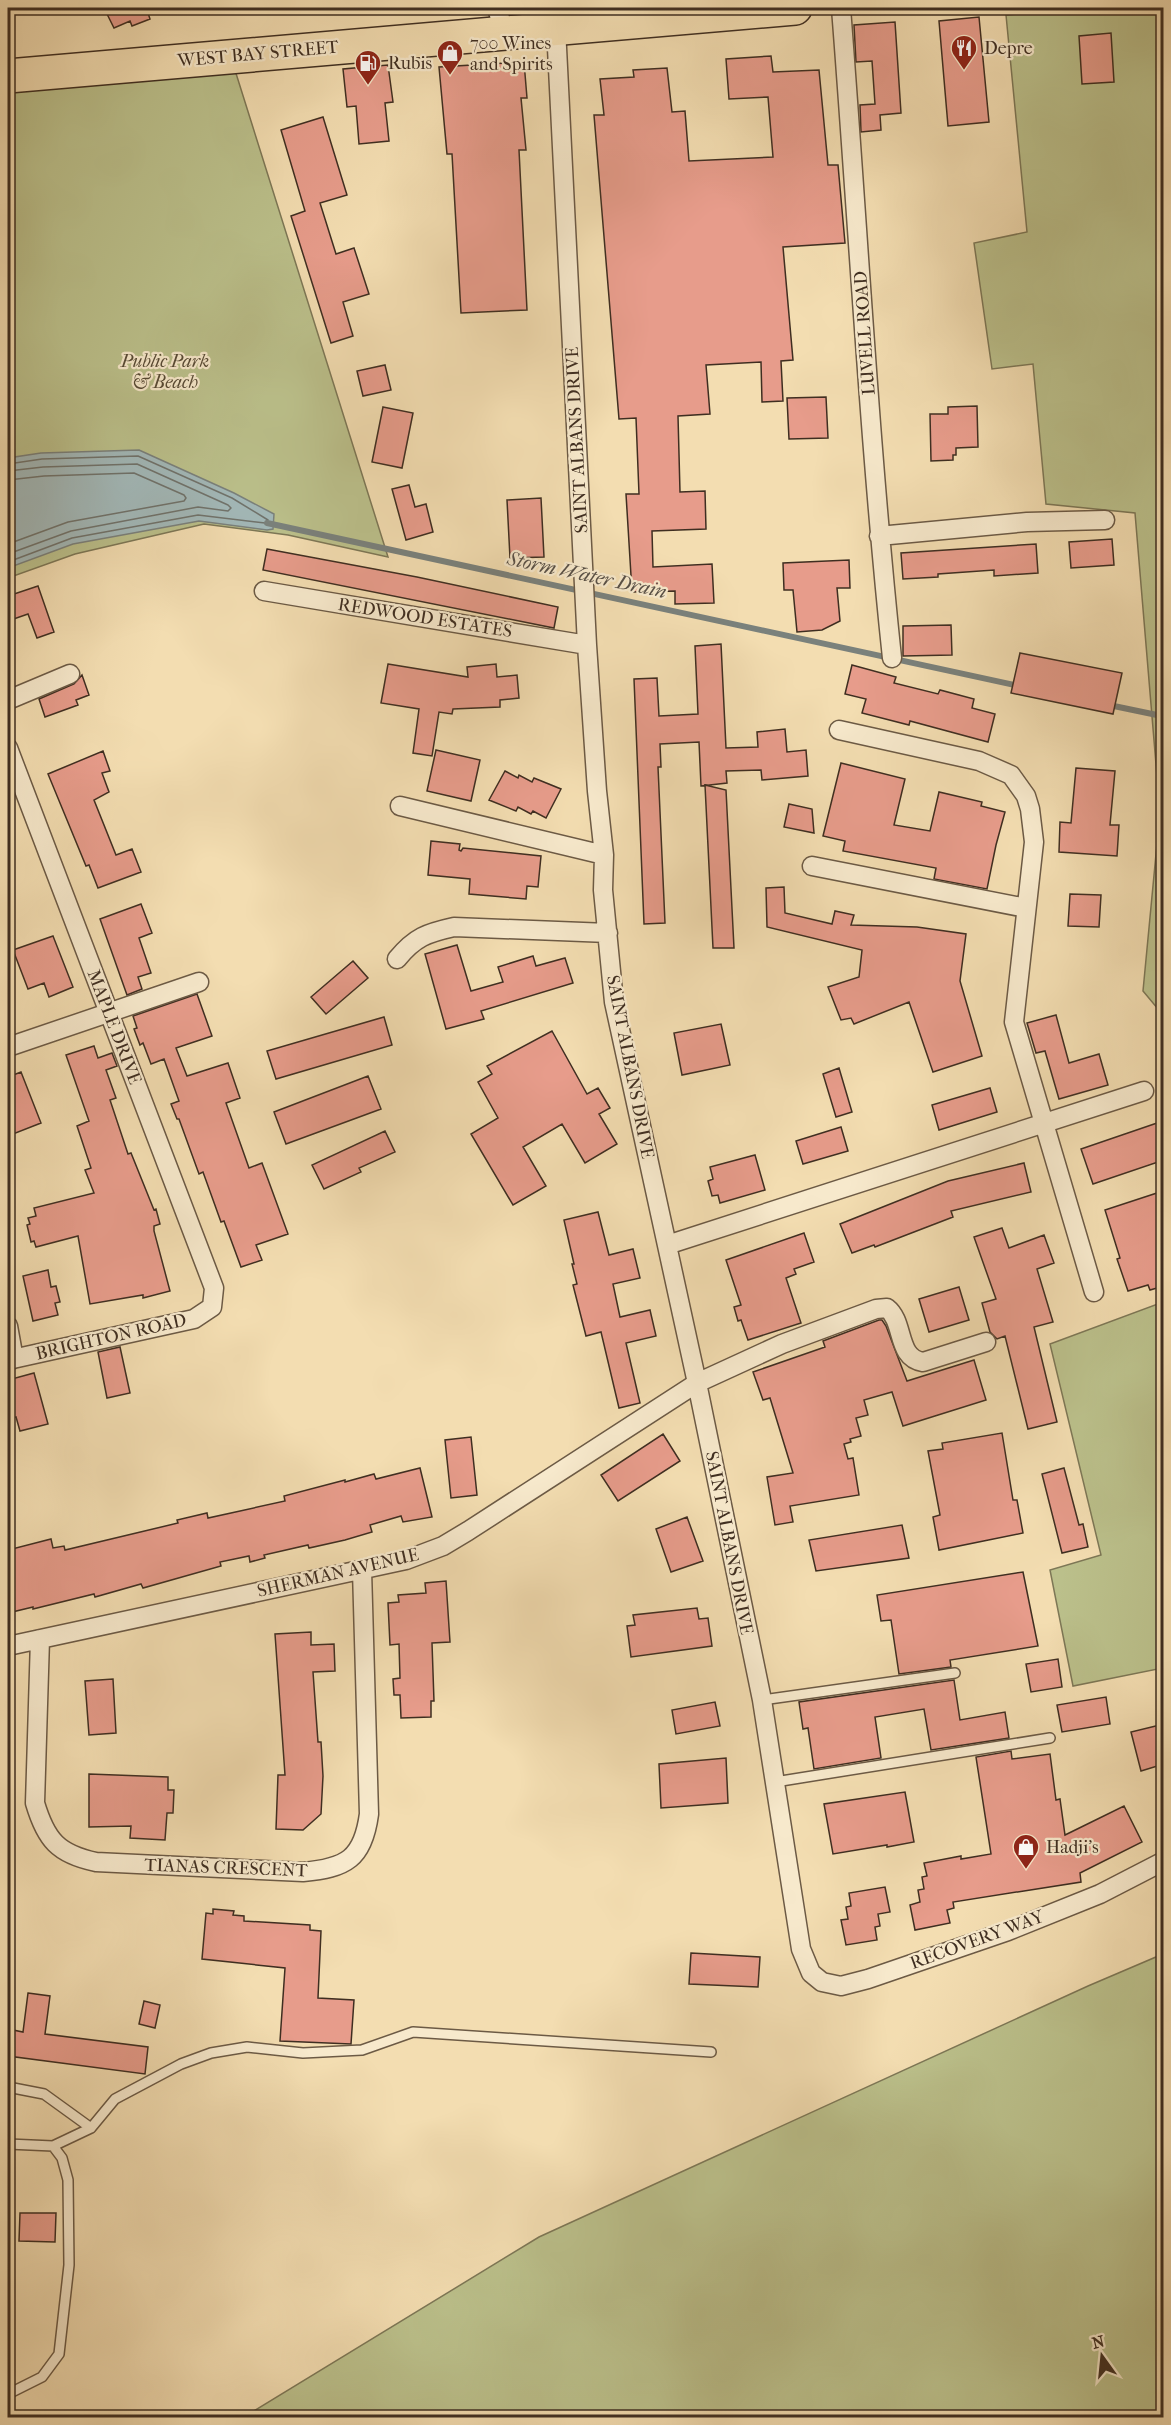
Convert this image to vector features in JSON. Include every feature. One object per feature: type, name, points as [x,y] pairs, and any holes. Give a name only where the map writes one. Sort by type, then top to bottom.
[{"type":"highway","name":"WEST BAY STREET","points":[[8,76],[501,20],[556,28],[656,13],[795,8]]},
{"type":"street","name":"LUVELL ROAD","points":[[841,8],[879,536],[892,658]]},
{"type":"street","name":"SAINT ALBANS DRIVE","points":[[556,28],[587,645],[597,791],[604,855],[603,890],[614,1002],[697,1383],[762,1700],[801,1949]]},
{"type":"street","points":[[879,536],[1027,522],[1105,520]]},
{"type":"street","name":"REDWOOD ESTATES","points":[[264,591],[587,645]]},
{"type":"street","points":[[8,700],[70,674]]},
{"type":"street","points":[[839,730],[979,761],[1011,775],[1026,796],[1033,824],[1034,842],[1014,1022],[1094,1292]]},
{"type":"street","name":"MAPLE DRIVE","points":[[8,748],[214,1288],[212,1307]]},
{"type":"street","points":[[400,806],[604,855]]},
{"type":"street","points":[[812,866],[1026,908]]},
{"type":"street","points":[[397,959],[411,942],[431,932],[454,927],[608,933]]},
{"type":"street","points":[[8,1047],[108,1011],[199,982]]},
{"type":"street","points":[[667,1245],[1144,1091]]},
{"type":"street","name":"BRIGHTON ROAD","points":[[11,1360],[194,1319],[212,1307]]},
{"type":"street","name":"SHERMAN AVENUE","points":[[8,1646],[406,1560],[443,1546],[697,1383],[782,1344],[876,1309],[886,1308],[894,1314],[906,1351],[915,1360],[923,1362],[986,1341]]},
{"type":"street","points":[[8,1326],[11,1360]]},
{"type":"street","name":"TIANAS CRESCENT","points":[[40,1639],[35,1803],[41,1822],[56,1845],[74,1857],[96,1862],[303,1872],[325,1870],[345,1863],[359,1851],[366,1834],[369,1814],[362,1570]]},
{"type":"street","name":"RECOVERY WAY","points":[[801,1949],[811,1973],[822,1982],[840,1986],[850,1984],[1008,1931],[1100,1894],[1164,1861]]},
{"type":"lane","points":[[762,1700],[955,1673]]},
{"type":"lane","points":[[775,1782],[1050,1738]]},
{"type":"lane","points":[[8,2144],[53,2146],[91,2128],[115,2098],[181,2064],[211,2053],[247,2047],[303,2053],[362,2050],[413,2032],[711,2052]]},
{"type":"lane","points":[[8,2087],[44,2094],[91,2128]]},
{"type":"lane","points":[[8,2394],[42,2377],[59,2354],[69,2265],[68,2180],[62,2158],[53,2146]]},
{"type":"green space","points":[[1090,8],[1163,8],[1163,1015],[1143,991],[1160,812],[1135,513],[1046,504],[1033,364],[992,369],[974,243],[1027,232],[1006,15]]},
{"type":"green space","name":"Public Park & Beach","points":[[234,67],[388,557],[288,535],[204,524],[75,554],[8,578],[8,90]]},
{"type":"green space","points":[[1163,1302],[1163,1668],[1073,1686],[1050,1570],[1101,1555],[1050,1344]]},
{"type":"green space","points":[[1163,1954],[1163,2417],[244,2417],[539,2237],[1088,1986]]},
{"type":"water","points":[[139,450],[234,493],[274,514],[273,529],[199,521],[73,544],[8,568],[8,458],[41,453]]},
{"type":"building","points":[[122,8],[160,8],[148,13],[150,19],[132,26],[130,21],[114,28],[107,14]]},
{"type":"building","name":"Depre","points":[[979,17],[989,122],[948,126],[939,21]]},
{"type":"building","points":[[895,22],[901,113],[880,115],[881,130],[861,132],[860,105],[875,104],[872,61],[856,62],[854,25]]},
{"type":"building","points":[[1111,33],[1114,82],[1082,84],[1079,36]]},
{"type":"building","points":[[771,56],[773,72],[819,70],[828,165],[838,165],[845,243],[783,247],[793,360],[781,361],[783,401],[762,402],[761,362],[706,365],[710,414],[678,416],[680,492],[705,491],[706,529],[652,531],[653,567],[712,564],[714,603],[675,604],[675,591],[632,592],[626,494],[639,494],[636,418],[619,419],[594,115],[604,115],[600,79],[634,77],[633,70],[667,68],[672,112],[685,111],[689,161],[773,157],[768,97],[729,99],[726,59]]},
{"type":"building","points":[[524,62],[527,98],[521,98],[526,150],[519,150],[527,310],[461,313],[452,154],[447,154],[439,67]]},
{"type":"building","name":"Rubis","points":[[388,65],[393,102],[385,103],[389,141],[359,144],[356,106],[347,107],[343,69]]},
{"type":"building","points":[[323,117],[347,195],[320,203],[336,254],[354,248],[369,294],[343,302],[353,336],[331,343],[291,216],[305,211],[281,130]]},
{"type":"building","points":[[385,365],[391,390],[363,396],[357,371]]},
{"type":"building","points":[[826,397],[828,438],[789,439],[787,398]]},
{"type":"building","points":[[977,406],[978,447],[956,448],[953,460],[931,461],[930,414],[948,414],[948,407]]},
{"type":"building","points":[[383,407],[413,413],[402,468],[372,462]]},
{"type":"building","points":[[409,485],[415,507],[426,504],[433,532],[406,540],[392,489]]},
{"type":"building","points":[[541,498],[544,557],[510,558],[507,500]]},
{"type":"building","points":[[1112,539],[1114,565],[1071,568],[1069,542]]},
{"type":"building","points":[[1036,544],[1038,573],[994,576],[994,570],[903,579],[901,553]]},
{"type":"building","points":[[267,549],[417,577],[558,607],[554,628],[263,570]]},
{"type":"building","points":[[849,560],[850,588],[837,588],[840,621],[822,630],[797,632],[793,590],[784,590],[783,563]]},
{"type":"building","points":[[38,586],[54,632],[37,638],[28,614],[8,621],[8,596]]},
{"type":"building","points":[[951,625],[952,655],[903,656],[903,626]]},
{"type":"building","points":[[721,644],[726,748],[758,747],[757,732],[785,729],[787,752],[806,750],[808,776],[762,780],[761,770],[726,771],[727,783],[701,786],[699,742],[660,744],[661,767],[658,767],[665,923],[644,924],[634,679],[657,678],[659,716],[698,714],[695,646]]},
{"type":"building","points":[[1020,653],[1122,673],[1113,714],[1011,693]]},
{"type":"building","points":[[388,664],[468,677],[467,667],[496,664],[497,677],[517,675],[519,698],[500,700],[500,707],[453,709],[452,714],[439,712],[432,756],[413,753],[419,709],[381,703]]},
{"type":"building","points":[[852,665],[896,677],[894,683],[938,694],[940,690],[974,699],[972,708],[995,714],[988,742],[910,721],[909,725],[862,713],[866,699],[845,694]]},
{"type":"building","points":[[82,675],[89,695],[76,700],[78,705],[45,717],[39,699],[74,684]]},
{"type":"building","points":[[436,750],[480,760],[471,801],[427,791]]},
{"type":"building","points":[[103,751],[110,771],[102,773],[109,792],[94,800],[116,855],[132,849],[141,872],[98,888],[89,865],[86,866],[48,774]]},
{"type":"building","points":[[841,763],[905,779],[894,825],[930,831],[939,792],[982,802],[981,806],[1005,812],[987,889],[934,879],[936,868],[843,851],[845,841],[823,836]]},
{"type":"building","points":[[1076,768],[1115,771],[1110,825],[1119,825],[1117,856],[1059,852],[1060,822],[1071,823]]},
{"type":"building","points":[[505,771],[518,778],[519,775],[532,782],[534,778],[561,789],[546,818],[533,811],[531,814],[518,807],[516,811],[489,800]]},
{"type":"building","points":[[705,785],[726,790],[734,948],[713,948]]},
{"type":"building","points":[[789,804],[812,809],[814,833],[784,827]]},
{"type":"building","points":[[431,841],[460,844],[459,850],[461,851],[463,848],[541,856],[538,887],[527,886],[526,899],[469,894],[470,879],[428,875]]},
{"type":"building","points":[[784,887],[785,913],[832,924],[835,911],[854,915],[851,925],[917,927],[966,934],[960,981],[982,1056],[933,1072],[909,1002],[854,1024],[851,1018],[841,1020],[828,987],[859,977],[862,950],[767,927],[766,888]]},
{"type":"building","points":[[1070,894],[1101,895],[1099,927],[1068,926]]},
{"type":"building","points":[[141,904],[152,933],[139,938],[151,973],[138,977],[142,989],[127,995],[100,919]]},
{"type":"building","points":[[53,936],[73,987],[49,997],[44,983],[28,989],[13,950]]},
{"type":"building","points":[[457,945],[471,991],[503,982],[498,967],[533,956],[536,966],[565,958],[573,983],[481,1011],[484,1019],[446,1029],[425,954]]},
{"type":"building","points":[[353,961],[368,978],[326,1014],[311,997]]},
{"type":"building","points":[[197,994],[212,1036],[176,1048],[187,1076],[228,1063],[240,1098],[226,1103],[249,1168],[262,1163],[288,1234],[256,1245],[262,1260],[241,1267],[224,1221],[221,1222],[203,1172],[199,1174],[179,1119],[171,1104],[179,1101],[164,1059],[151,1064],[143,1043],[140,1045],[134,1029],[137,1028],[133,1016]]},
{"type":"building","points":[[1056,1015],[1069,1063],[1099,1054],[1108,1085],[1059,1099],[1045,1051],[1036,1053],[1027,1023]]},
{"type":"building","points":[[384,1017],[392,1045],[276,1079],[267,1051]]},
{"type":"building","points":[[721,1024],[730,1065],[682,1075],[674,1033]]},
{"type":"building","points":[[552,1031],[587,1094],[598,1088],[610,1108],[599,1114],[617,1144],[585,1163],[562,1124],[523,1147],[546,1186],[513,1205],[471,1134],[498,1118],[478,1082],[492,1074],[487,1066]]},
{"type":"building","points":[[94,1046],[98,1058],[112,1053],[117,1066],[106,1070],[116,1098],[110,1100],[128,1154],[131,1153],[154,1210],[156,1209],[160,1224],[154,1226],[154,1231],[170,1291],[143,1298],[143,1295],[90,1304],[78,1236],[36,1247],[34,1241],[31,1242],[27,1225],[30,1224],[28,1218],[36,1216],[34,1208],[94,1193],[85,1170],[91,1168],[77,1126],[89,1121],[66,1055]]},
{"type":"building","points":[[839,1068],[852,1112],[836,1117],[823,1074]]},
{"type":"building","points":[[21,1072],[41,1123],[8,1136],[8,1077]]},
{"type":"building","points":[[368,1076],[381,1109],[286,1144],[274,1112]]},
{"type":"building","points":[[990,1088],[997,1112],[939,1130],[932,1105]]},
{"type":"building","points":[[1160,1122],[1164,1133],[1164,1160],[1093,1184],[1081,1149]]},
{"type":"building","points":[[841,1127],[848,1151],[803,1164],[796,1141]]},
{"type":"building","points":[[385,1131],[395,1152],[359,1168],[361,1172],[324,1189],[312,1165]]},
{"type":"building","points":[[755,1155],[765,1190],[720,1203],[718,1195],[712,1196],[708,1181],[713,1179],[710,1167]]},
{"type":"building","points":[[1024,1163],[1031,1192],[951,1211],[953,1217],[875,1247],[874,1245],[852,1253],[840,1224],[948,1181]]},
{"type":"building","points":[[1160,1192],[1164,1202],[1164,1286],[1150,1290],[1148,1285],[1128,1291],[1117,1259],[1120,1258],[1105,1210]]},
{"type":"building","points":[[598,1212],[609,1255],[633,1249],[640,1278],[613,1284],[620,1317],[650,1310],[656,1336],[626,1343],[640,1403],[619,1408],[601,1332],[586,1336],[573,1285],[577,1284],[564,1220]]},
{"type":"building","points":[[1002,1228],[1009,1248],[1044,1235],[1054,1263],[1037,1269],[1053,1322],[1034,1327],[1057,1422],[1028,1429],[1005,1336],[997,1339],[990,1332],[982,1303],[996,1299],[974,1237]]},
{"type":"building","points":[[804,1233],[814,1262],[794,1269],[796,1274],[786,1278],[801,1323],[748,1340],[734,1307],[741,1305],[726,1260]]},
{"type":"building","points":[[48,1270],[51,1287],[56,1286],[60,1302],[55,1303],[58,1315],[33,1321],[23,1276]]},
{"type":"building","points":[[959,1287],[969,1320],[929,1332],[919,1299]]},
{"type":"building","points":[[882,1320],[886,1326],[907,1381],[974,1360],[986,1400],[903,1426],[892,1392],[864,1400],[868,1415],[856,1418],[861,1436],[850,1439],[851,1442],[844,1444],[848,1459],[853,1458],[859,1495],[790,1506],[793,1522],[775,1525],[767,1477],[793,1473],[770,1398],[763,1400],[753,1372],[825,1347],[823,1341]]},
{"type":"building","points":[[120,1347],[130,1393],[107,1398],[98,1352]]},
{"type":"building","points":[[34,1373],[48,1424],[20,1431],[16,1417],[8,1419],[8,1380]]},
{"type":"building","points":[[1002,1433],[1013,1500],[1017,1500],[1023,1533],[939,1550],[933,1517],[940,1515],[928,1451],[943,1449],[942,1443]]},
{"type":"building","points":[[663,1434],[680,1461],[618,1501],[601,1475]]},
{"type":"building","points":[[471,1437],[477,1495],[451,1498],[445,1440]]},
{"type":"building","points":[[420,1468],[432,1517],[403,1522],[401,1516],[370,1525],[372,1532],[345,1540],[309,1548],[308,1545],[264,1555],[265,1558],[250,1562],[249,1556],[220,1562],[221,1566],[143,1588],[141,1584],[95,1597],[94,1594],[8,1613],[8,1550],[51,1539],[53,1548],[64,1546],[65,1550],[178,1523],[177,1520],[207,1513],[208,1518],[285,1501],[284,1496],[345,1480],[345,1482],[374,1474],[376,1479]]},
{"type":"building","points":[[1064,1468],[1079,1525],[1083,1524],[1088,1547],[1062,1553],[1042,1474]]},
{"type":"building","points":[[687,1517],[703,1561],[671,1572],[656,1529]]},
{"type":"building","points":[[902,1525],[909,1558],[816,1571],[809,1540]]},
{"type":"building","points":[[1023,1572],[1038,1646],[950,1660],[951,1667],[899,1674],[891,1620],[881,1621],[877,1595]]},
{"type":"building","points":[[446,1581],[450,1642],[432,1643],[434,1701],[431,1701],[431,1717],[401,1718],[400,1695],[394,1695],[393,1679],[400,1678],[399,1644],[390,1645],[388,1603],[399,1602],[398,1595],[426,1593],[425,1583]]},
{"type":"building","points":[[697,1608],[699,1619],[708,1618],[712,1646],[631,1657],[627,1626],[635,1625],[633,1615]]},
{"type":"building","points":[[311,1632],[311,1645],[334,1644],[335,1671],[313,1672],[323,1776],[321,1814],[303,1830],[276,1829],[278,1775],[285,1775],[275,1634]]},
{"type":"building","points":[[1058,1659],[1062,1687],[1031,1692],[1026,1664]]},
{"type":"building","points":[[113,1679],[116,1733],[89,1735],[85,1681]]},
{"type":"building","points":[[954,1680],[960,1720],[1005,1712],[1009,1738],[931,1750],[924,1709],[875,1717],[881,1758],[814,1769],[808,1728],[803,1729],[799,1702]]},
{"type":"building","points":[[1106,1697],[1110,1724],[1062,1732],[1057,1705]]},
{"type":"building","points":[[715,1702],[720,1726],[676,1734],[672,1710]]},
{"type":"building","points":[[1164,1724],[1164,1764],[1141,1771],[1131,1732]]},
{"type":"building","points":[[1011,1751],[1012,1759],[1050,1754],[1056,1800],[1060,1799],[1065,1835],[1124,1806],[1142,1842],[1080,1873],[1081,1882],[953,1902],[954,1908],[947,1910],[950,1923],[915,1930],[910,1905],[920,1902],[918,1890],[924,1889],[922,1877],[927,1876],[924,1863],[961,1856],[961,1859],[991,1854],[976,1757]]},
{"type":"building","points":[[726,1758],[728,1803],[661,1808],[659,1764]]},
{"type":"building","points":[[89,1774],[168,1777],[168,1790],[174,1790],[173,1813],[167,1813],[165,1840],[130,1838],[131,1826],[89,1827]]},
{"type":"building","points":[[905,1792],[914,1842],[833,1854],[824,1804]]},
{"type":"building","points":[[885,1887],[890,1912],[878,1914],[880,1926],[875,1927],[877,1940],[846,1945],[841,1920],[848,1919],[846,1907],[851,1906],[849,1893]]},
{"type":"building","points":[[213,1909],[234,1911],[233,1915],[244,1916],[244,1921],[310,1925],[310,1930],[321,1931],[318,1998],[354,2000],[351,2044],[280,2041],[285,1968],[202,1959],[206,1913],[213,1914]]},
{"type":"building","points":[[691,1953],[760,1957],[758,1987],[689,1984]]},
{"type":"building","points":[[28,1993],[50,1996],[45,2034],[148,2047],[145,2074],[8,2056],[8,2029],[23,2032]]},
{"type":"building","points":[[144,2001],[160,2005],[155,2028],[139,2024]]},
{"type":"building","points":[[20,2213],[56,2213],[55,2242],[19,2241]]},
{"type":"waterway","name":"Storm Water Drain","points":[[267,523],[1019,686]]},
{"type":"waterway","name":"Storm Water Drain","points":[[1109,705],[1157,715],[1164,720]]},
{"type":"place","name":"Depre","points":[[964,71]]},
{"type":"place","name":"700 Wines and Spirits","points":[[450,76]]},
{"type":"place","name":"Rubis","points":[[368,86]]},
{"type":"place","name":"Hadji's","points":[[1026,1870]]}]
